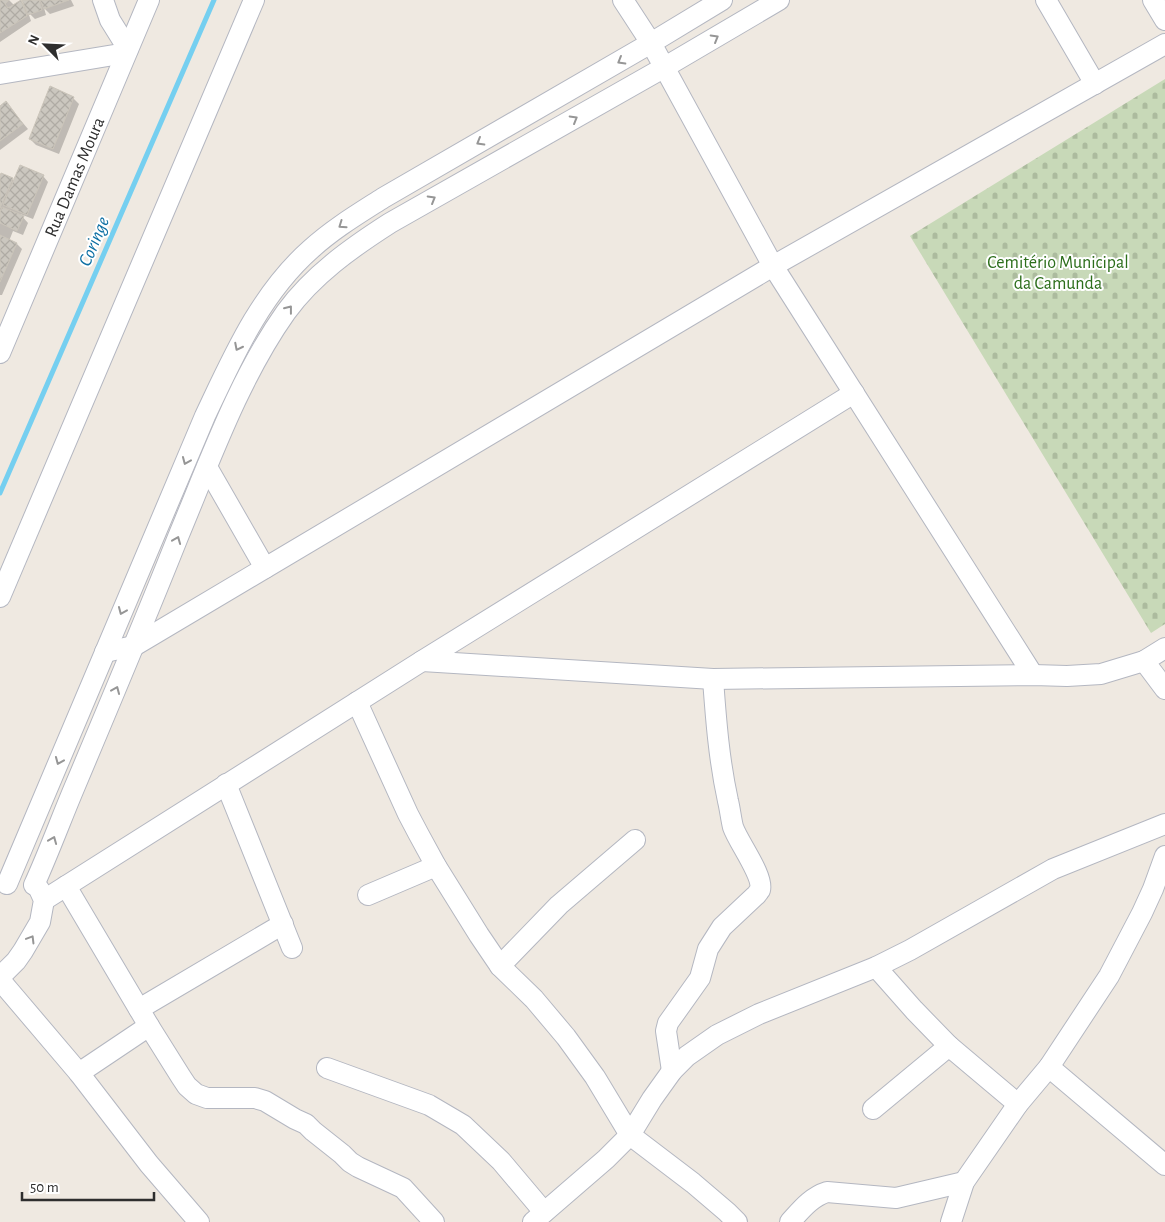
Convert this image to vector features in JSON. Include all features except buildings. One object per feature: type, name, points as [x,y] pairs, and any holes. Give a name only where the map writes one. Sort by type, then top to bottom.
[{"type":"street","points":[[0,74],[127,51],[110,20],[103,0]]},
{"type":"street","name":"Rua Damas Moura","points":[[0,353],[149,0]]},
{"type":"street","points":[[0,597],[254,0]]},
{"type":"street","points":[[623,0],[665,67],[773,266],[1033,675]]},
{"type":"street","points":[[4,886],[204,416],[257,312],[292,267],[339,226],[383,198],[722,0]]},
{"type":"street","points":[[199,1222],[150,1164],[79,1073],[0,979],[16,961],[40,922],[39,892],[134,646],[207,467],[246,380],[268,339],[306,288],[330,265],[360,242],[779,0]]},
{"type":"street","points":[[1046,0],[1095,84]]},
{"type":"street","points":[[1153,0],[1165,20]]},
{"type":"street","points":[[105,652],[134,646],[773,266],[1165,44]]},
{"type":"street","points":[[39,892],[66,886],[422,661],[854,393]]},
{"type":"street","points":[[207,467],[265,568]]},
{"type":"street","points":[[422,661],[713,679],[1067,676],[1101,674],[1144,661],[1165,648]]},
{"type":"street","points":[[1144,661],[1165,690]]},
{"type":"street","points":[[672,1071],[666,1031],[668,1023],[700,978],[708,949],[722,927],[760,890],[760,881],[756,871],[733,827],[717,731],[713,679]]},
{"type":"street","points":[[357,702],[408,814],[436,866],[500,966],[534,999],[566,1037],[595,1077],[630,1134],[693,1183],[726,1219]]},
{"type":"street","points":[[226,784],[292,948]]},
{"type":"street","points":[[327,1068],[429,1105],[463,1125],[501,1161],[538,1217],[606,1159],[630,1134],[672,1071],[687,1056],[716,1035],[759,1014],[876,967],[910,950],[1053,869],[1165,824]]},
{"type":"street","points":[[500,966],[558,905],[635,840]]},
{"type":"street","points":[[951,1222],[964,1182],[1018,1104],[1049,1067],[1109,976],[1142,913],[1165,856]]},
{"type":"street","points":[[368,895],[436,866]]},
{"type":"street","points":[[4,886],[20,880],[27,882],[39,892]]},
{"type":"street","points":[[66,886],[187,1086],[196,1094],[207,1098],[255,1098],[265,1101],[306,1124],[350,1162],[403,1188],[434,1222]]},
{"type":"street","points":[[139,1009],[282,924]]},
{"type":"street","points":[[876,967],[949,1046],[1018,1104]]},
{"type":"street","points":[[79,1073],[149,1026]]},
{"type":"street","points":[[873,1109],[949,1046]]},
{"type":"street","points":[[1049,1067],[1165,1166]]},
{"type":"street","points":[[790,1222],[813,1198],[827,1192],[896,1198],[964,1182]]},
{"type":"green space","name":"Cemitério Municipal da Camunda","points":[[1165,79],[1165,624],[1151,633],[910,236]]},
{"type":"waterway","name":"Coringe","points":[[0,493],[214,0]]}]
